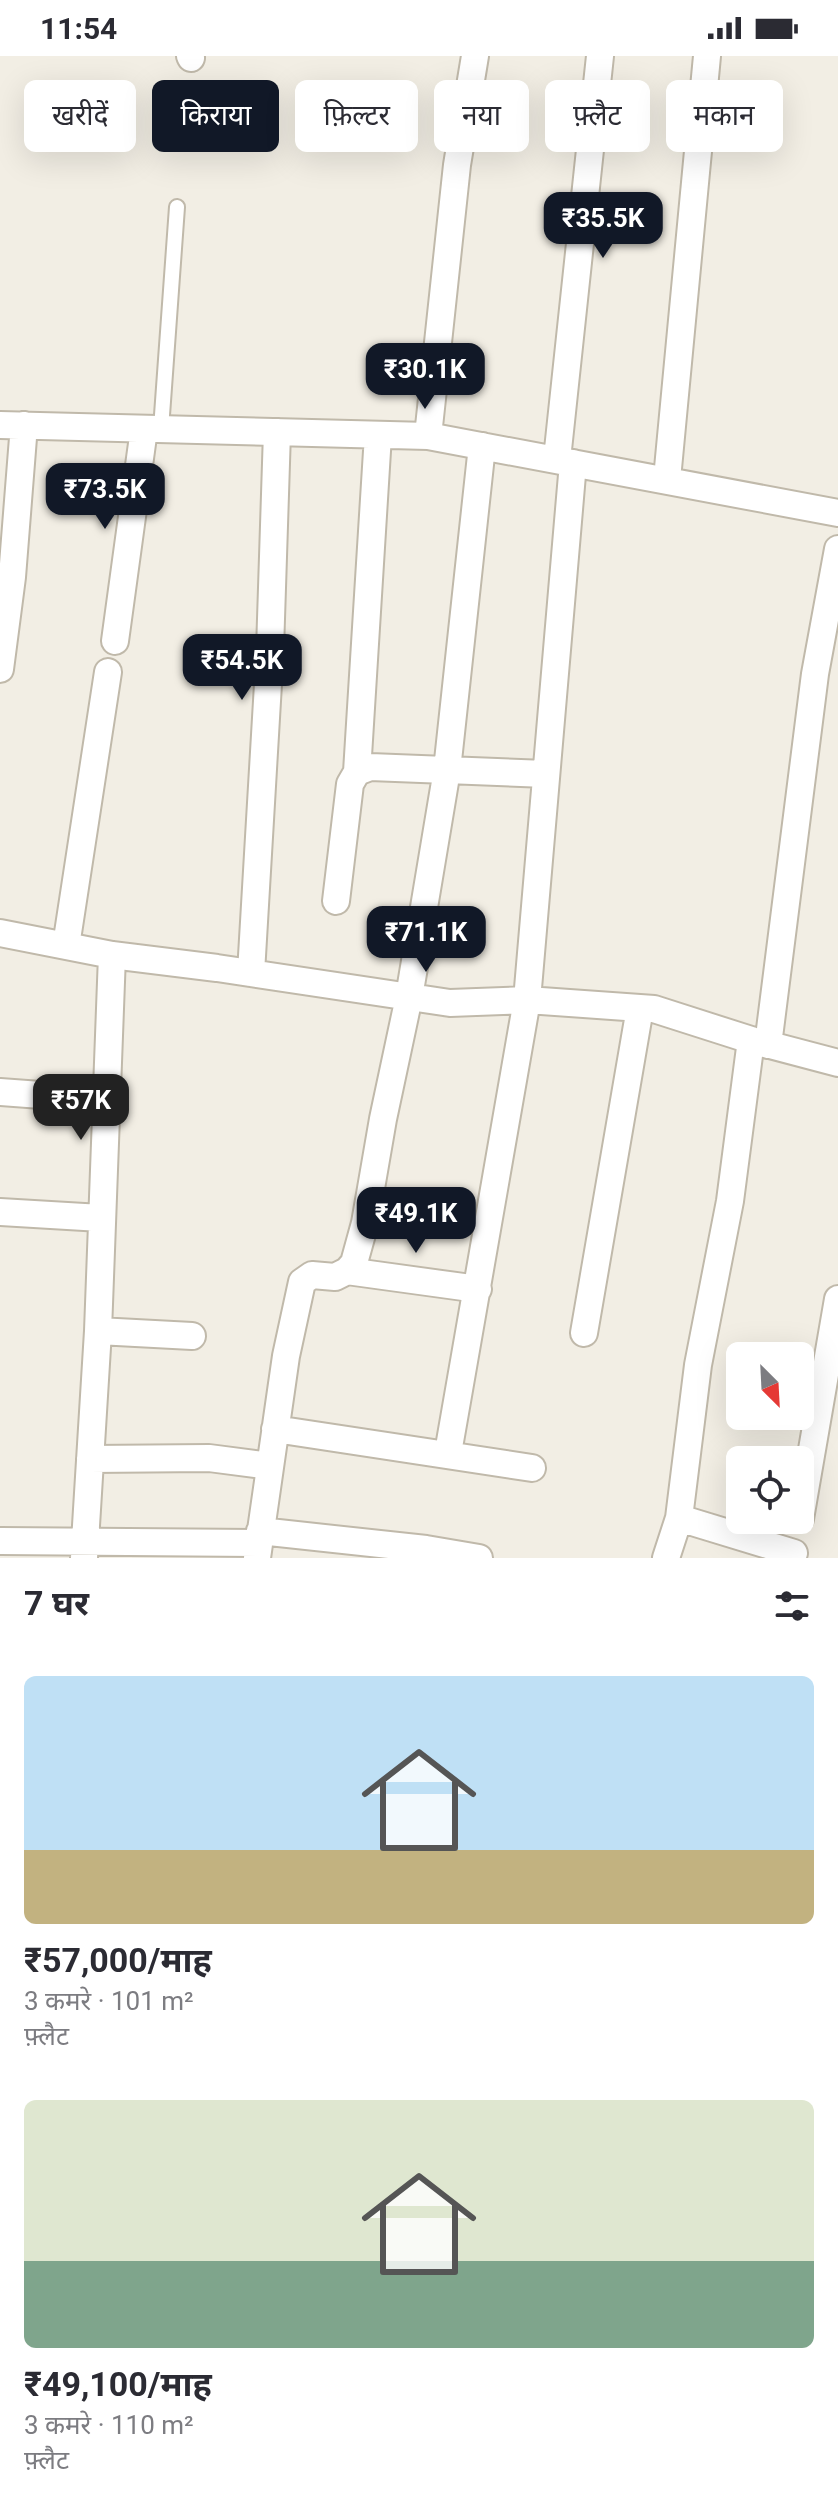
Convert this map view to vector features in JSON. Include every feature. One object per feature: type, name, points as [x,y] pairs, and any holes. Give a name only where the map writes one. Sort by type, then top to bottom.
[{"type":"street","points":[[428,436],[457,165],[475,56]]},
{"type":"street","points":[[448,1453],[527,1000],[546,774],[565,461],[600,56]]},
{"type":"street","points":[[667,479],[707,56]]},
{"type":"street","points":[[0,669],[12,577],[12,425],[428,436],[838,513]]},
{"type":"street","points":[[115,641],[152,429]]},
{"type":"street","points":[[251,973],[270,650],[277,432]]},
{"type":"street","points":[[336,901],[350,784],[357,772],[378,435]]},
{"type":"street","points":[[259,1544],[286,1356],[302,1282],[312,1275],[335,1277],[347,1271],[354,1263],[365,1223],[409,997],[447,770],[482,446]]},
{"type":"street","points":[[666,1558],[679,1518],[698,1365],[760,1043],[815,674],[838,549]]},
{"type":"street","points":[[66,946],[108,672]]},
{"type":"street","points":[[357,772],[370,767],[546,774]]},
{"type":"street","points":[[0,933],[112,955],[450,1003],[527,1000],[654,1009],[760,1043],[838,1063]]},
{"type":"street","points":[[84,1551],[98,1331],[112,955]]},
{"type":"street","points":[[584,1333],[640,1008]]},
{"type":"street","points":[[0,1092],[108,1100]]},
{"type":"street","points":[[0,1212],[101,1218]]},
{"type":"street","points":[[347,1271],[478,1289]]},
{"type":"street","points":[[813,1446],[838,1299]]},
{"type":"street","points":[[98,1331],[192,1336]]},
{"type":"street","points":[[275,1429],[532,1468]]},
{"type":"street","points":[[90,1459],[209,1458],[270,1466]]},
{"type":"street","points":[[679,1518],[794,1555],[798,1534]]},
{"type":"street","points":[[0,1541],[84,1551],[259,1544],[426,1549],[479,1558]]},
{"type":"lane","points":[[152,429],[177,207]]}]
